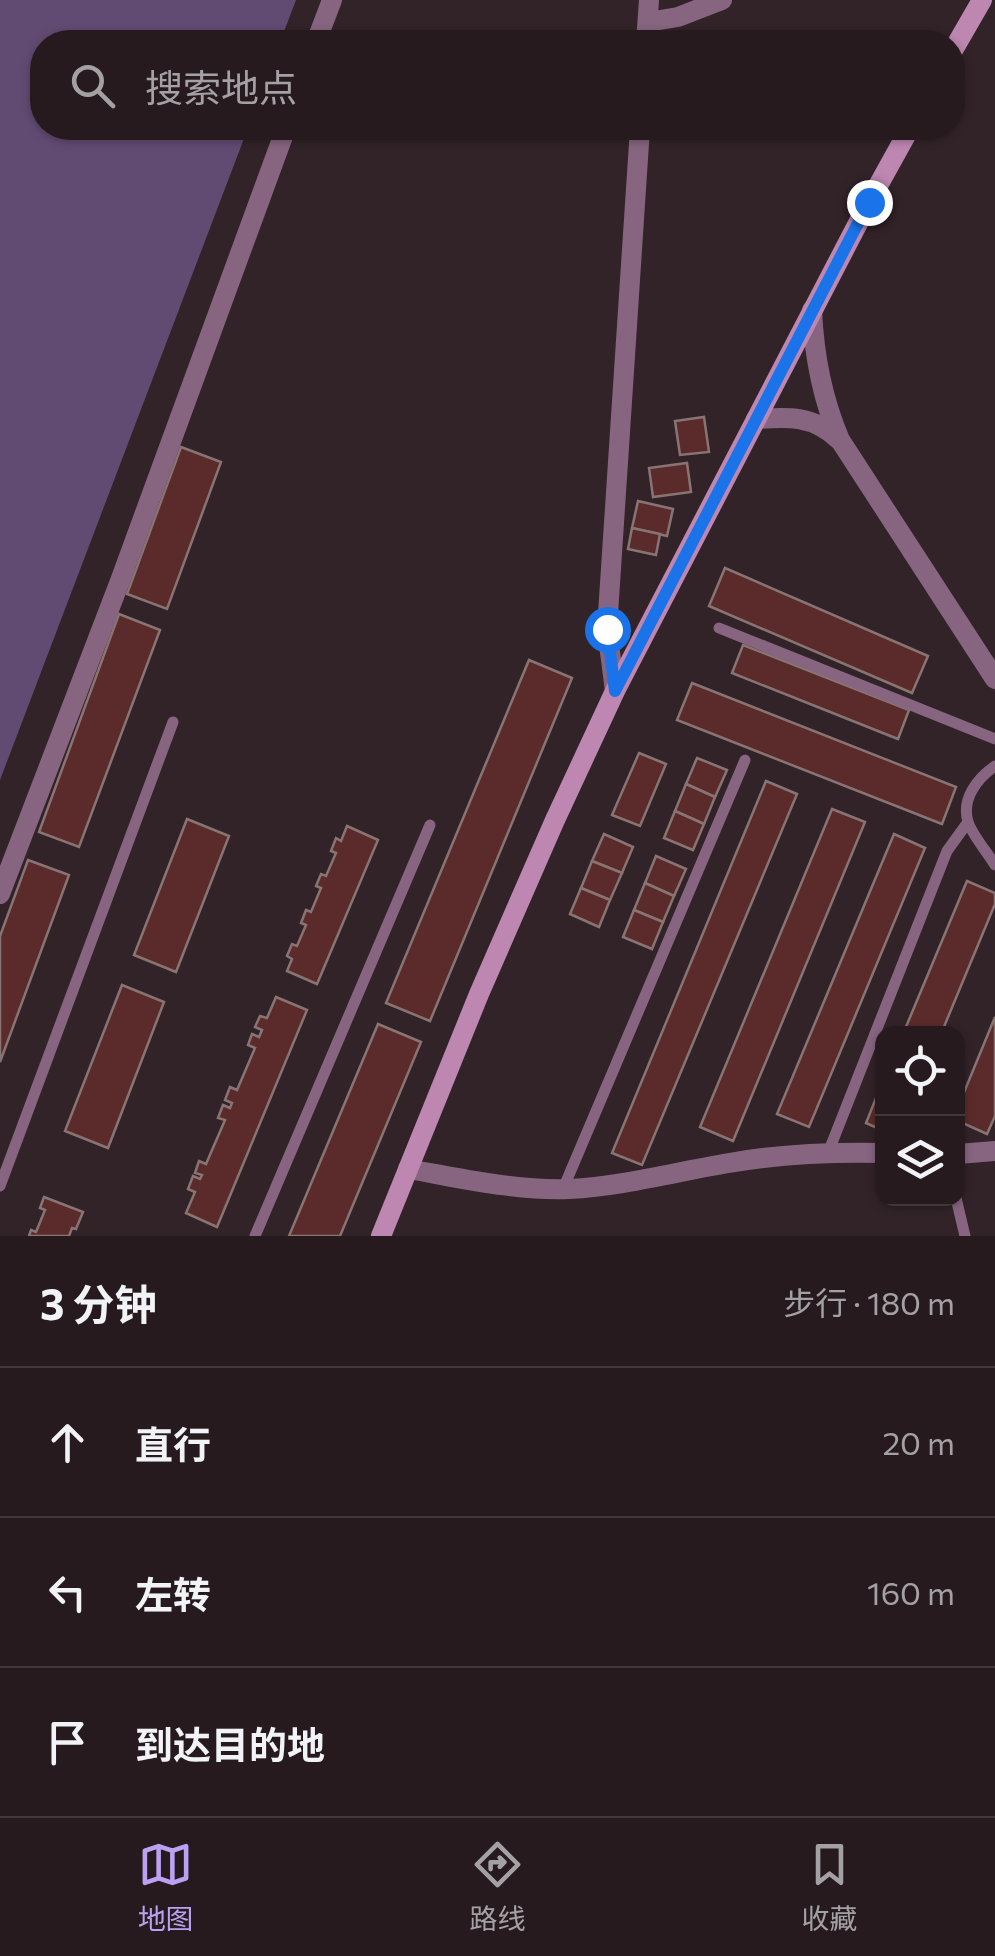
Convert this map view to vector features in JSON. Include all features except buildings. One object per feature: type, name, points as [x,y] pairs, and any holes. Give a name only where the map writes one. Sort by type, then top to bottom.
[{"type":"main road","points":[[965,30],[982,0]]},
{"type":"main road","points":[[381,1236],[479,994],[615,691],[904,140]]},
{"type":"street","points":[[321,30],[332,0]]},
{"type":"street","points":[[647,30],[649,0]]},
{"type":"street","points":[[651,30],[722,0]]},
{"type":"street","points":[[0,894],[282,140]]},
{"type":"street","points":[[615,691],[607,629],[639,140]]},
{"type":"street","points":[[812,310],[816,365],[840,440],[995,678]]},
{"type":"street","points":[[756,419],[804,418],[830,430],[840,440]]},
{"type":"street","points":[[965,1153],[995,1151]]},
{"type":"street","points":[[408,1169],[534,1189],[563,1189],[638,1182],[765,1158],[875,1153]]},
{"type":"lane","points":[[719,628],[995,738]]},
{"type":"lane","points":[[0,1186],[173,722]]},
{"type":"lane","points":[[563,1189],[745,760]]},
{"type":"lane","points":[[828,1153],[947,851],[968,822],[970,793],[977,778],[995,766]]},
{"type":"lane","points":[[968,822],[995,865]]},
{"type":"lane","points":[[256,1236],[430,825]]},
{"type":"lane","points":[[958,1206],[966,1236]]},
{"type":"shaded area","points":[[0,0],[296,0],[285,30],[30,30],[30,140],[243,140],[0,780]]},
{"type":"route","points":[[607,629],[615,691],[869,202]]}]
